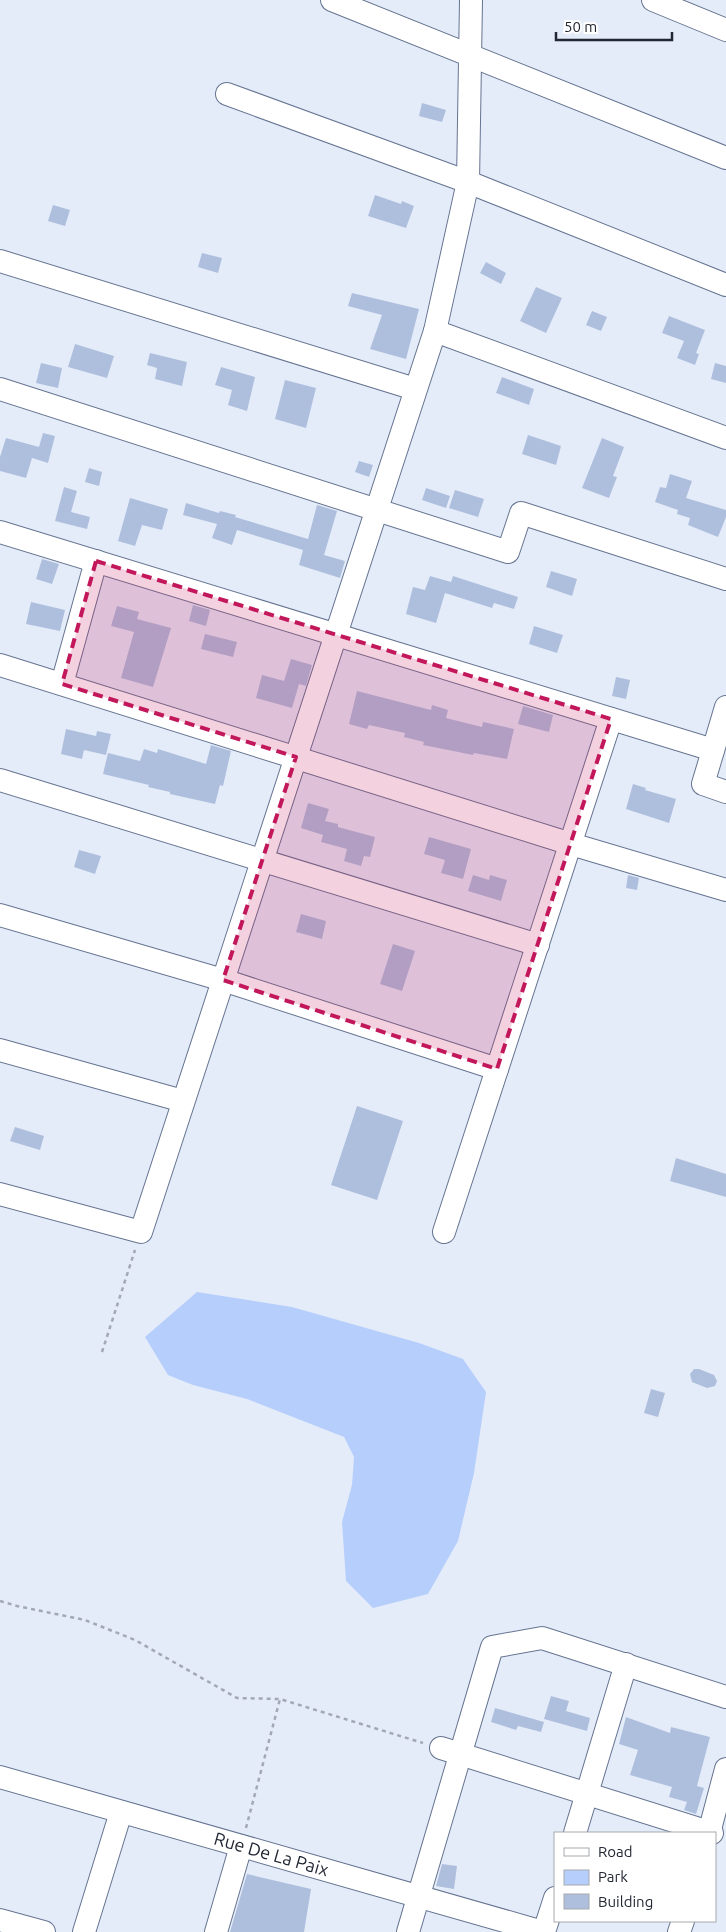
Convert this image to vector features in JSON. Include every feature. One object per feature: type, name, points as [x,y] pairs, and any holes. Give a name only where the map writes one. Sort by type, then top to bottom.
[{"type":"street","points":[[332,0],[726,158]]},
{"type":"street","points":[[0,1194],[141,1232],[434,331],[468,182],[472,0]]},
{"type":"street","points":[[653,0],[726,30]]},
{"type":"street","points":[[227,94],[468,182],[726,285]]},
{"type":"street","points":[[0,261],[415,389]]},
{"type":"street","points":[[434,331],[726,438]]},
{"type":"street","points":[[0,389],[508,552],[521,513],[726,579]]},
{"type":"street","points":[[0,532],[713,750]]},
{"type":"street","points":[[62,684],[96,561]]},
{"type":"street","points":[[0,665],[571,844],[726,890]]},
{"type":"street","points":[[726,707],[703,784],[726,792]]},
{"type":"street","points":[[444,1232],[611,719]]},
{"type":"street","points":[[0,780],[538,944]]},
{"type":"street","points":[[0,915],[223,980],[497,1069]]},
{"type":"street","points":[[0,1050],[183,1101]]},
{"type":"street","points":[[408,1932],[418,1897],[451,1752],[492,1647],[542,1638],[726,1697]]},
{"type":"street","points":[[575,1832],[626,1664]]},
{"type":"street","points":[[451,1752],[708,1832]]},
{"type":"street","points":[[714,1832],[726,1769]]},
{"type":"street","name":"Rue De La Paix","points":[[0,1777],[544,1932]]},
{"type":"street","points":[[84,1932],[121,1812]]},
{"type":"street","points":[[216,1932],[241,1846]]},
{"type":"street","points":[[544,1932],[554,1901]]},
{"type":"street","points":[[0,1920],[44,1932]]},
{"type":"path","points":[[102,1352],[141,1232]]},
{"type":"path","points":[[0,1601],[85,1620],[127,1637],[166,1656],[201,1679],[236,1698],[280,1699],[451,1752]]},
{"type":"path","points":[[241,1846],[280,1699]]},
{"type":"highlighted area","points":[[96,561],[611,719],[497,1069],[223,980],[296,757],[62,684]]},
{"type":"green space","points":[[197,1292],[292,1307],[419,1343],[463,1359],[486,1392],[474,1473],[458,1541],[428,1594],[373,1608],[346,1581],[342,1522],[352,1485],[354,1457],[344,1437],[247,1399],[193,1385],[168,1375],[145,1337]]},
{"type":"building","points":[[422,103],[446,110],[442,122],[419,116]]},
{"type":"building","points":[[375,195],[401,204],[402,201],[414,206],[406,228],[368,216]]},
{"type":"building","points":[[53,205],[70,210],[65,226],[48,221]]},
{"type":"building","points":[[202,253],[222,258],[218,273],[198,267]]},
{"type":"building","points":[[486,262],[506,273],[501,284],[480,273]]},
{"type":"building","points":[[536,287],[562,298],[546,333],[520,321]]},
{"type":"building","points":[[352,293],[419,309],[406,359],[370,349],[382,315],[348,306]]},
{"type":"building","points":[[592,311],[607,317],[601,331],[586,325]]},
{"type":"building","points":[[669,316],[705,330],[696,353],[699,354],[695,365],[677,358],[684,341],[662,333]]},
{"type":"building","points":[[75,344],[114,356],[107,378],[68,367]]},
{"type":"building","points":[[150,353],[187,362],[182,386],[155,379],[157,368],[147,365]]},
{"type":"building","points":[[41,363],[62,368],[58,388],[36,383]]},
{"type":"building","points":[[715,363],[726,366],[726,383],[711,379]]},
{"type":"building","points":[[221,367],[255,377],[247,411],[228,405],[232,390],[215,385]]},
{"type":"building","points":[[502,377],[534,389],[529,405],[496,393]]},
{"type":"building","points":[[285,380],[316,388],[306,428],[275,419]]},
{"type":"building","points":[[43,433],[55,436],[48,463],[32,458],[26,478],[0,471],[0,457],[6,438],[39,447]]},
{"type":"building","points":[[528,435],[561,446],[556,465],[522,454]]},
{"type":"building","points":[[602,438],[624,447],[613,476],[617,477],[609,498],[582,488]]},
{"type":"building","points":[[359,461],[373,465],[369,477],[355,472]]},
{"type":"building","points":[[89,468],[102,472],[99,486],[85,482]]},
{"type":"building","points":[[670,474],[692,481],[686,498],[726,510],[726,517],[718,537],[688,525],[690,518],[677,514],[678,510],[655,502],[660,487],[666,488]]},
{"type":"building","points":[[64,487],[77,491],[71,512],[90,517],[87,529],[55,521]]},
{"type":"building","points":[[426,488],[450,496],[446,508],[422,500]]},
{"type":"building","points":[[455,490],[484,499],[478,517],[449,508]]},
{"type":"building","points":[[130,498],[168,509],[162,530],[142,525],[135,546],[118,541]]},
{"type":"building","points":[[186,503],[219,513],[220,511],[236,515],[235,517],[308,539],[317,505],[337,511],[324,555],[345,561],[340,578],[299,565],[303,550],[237,530],[232,545],[212,538],[217,524],[183,515]]},
{"type":"building","points":[[42,559],[59,564],[52,584],[36,579]]},
{"type":"building","points":[[551,571],[577,579],[572,596],[546,587]]},
{"type":"building","points":[[430,576],[451,582],[453,576],[518,597],[514,609],[494,603],[492,608],[445,593],[436,623],[406,614],[413,587],[425,590]]},
{"type":"building","points":[[31,602],[65,610],[60,631],[26,624]]},
{"type":"building","points":[[193,605],[210,610],[206,626],[189,621]]},
{"type":"building","points":[[117,606],[139,612],[137,619],[171,628],[153,687],[121,678],[134,632],[111,626]]},
{"type":"building","points":[[534,626],[563,635],[557,653],[529,644]]},
{"type":"building","points":[[205,634],[237,642],[233,657],[201,649]]},
{"type":"building","points":[[291,659],[312,665],[306,686],[299,684],[292,708],[256,698],[262,675],[284,681]]},
{"type":"building","points":[[616,677],[630,680],[626,699],[612,696]]},
{"type":"building","points":[[357,691],[431,710],[432,705],[448,710],[446,718],[482,727],[483,722],[514,729],[507,759],[474,753],[473,755],[423,745],[424,742],[404,737],[405,733],[369,725],[367,729],[349,724]]},
{"type":"building","points":[[523,706],[553,715],[549,732],[518,724]]},
{"type":"building","points":[[66,729],[96,736],[97,731],[111,734],[106,755],[84,750],[82,759],[61,754]]},
{"type":"building","points":[[211,745],[231,751],[223,786],[220,785],[215,804],[170,794],[170,792],[148,787],[149,785],[103,774],[108,753],[140,761],[144,749],[157,753],[158,749],[206,764]]},
{"type":"building","points":[[633,784],[646,788],[645,790],[676,799],[669,823],[626,809]]},
{"type":"building","points":[[308,803],[329,809],[325,821],[338,824],[338,827],[375,837],[370,857],[364,856],[361,866],[344,861],[347,849],[321,842],[323,835],[301,828]]},
{"type":"building","points":[[429,837],[471,849],[463,879],[441,873],[445,860],[424,854]]},
{"type":"building","points":[[79,850],[101,856],[95,874],[74,867]]},
{"type":"building","points":[[473,875],[489,880],[490,875],[507,880],[501,901],[468,891]]},
{"type":"building","points":[[628,875],[639,878],[637,890],[626,888]]},
{"type":"building","points":[[301,914],[326,921],[322,939],[296,932]]},
{"type":"building","points":[[393,944],[415,951],[402,991],[380,984]]},
{"type":"building","points":[[357,1106],[403,1121],[377,1200],[331,1185]]},
{"type":"building","points":[[15,1127],[44,1136],[40,1150],[10,1141]]},
{"type":"building","points":[[676,1158],[726,1174],[726,1197],[670,1181]]},
{"type":"building","points":[[694,1369],[714,1375],[717,1381],[715,1386],[707,1388],[692,1382],[690,1374]]},
{"type":"building","points":[[651,1389],[665,1393],[658,1417],[644,1413]]},
{"type":"building","points":[[551,1696],[569,1701],[566,1711],[590,1718],[587,1731],[544,1719]]},
{"type":"building","points":[[495,1708],[544,1722],[541,1732],[518,1726],[516,1730],[491,1722]]},
{"type":"building","points":[[626,1717],[670,1733],[671,1727],[710,1737],[697,1786],[704,1788],[696,1814],[684,1810],[687,1802],[669,1797],[672,1787],[630,1775],[638,1750],[619,1744]]},
{"type":"building","points":[[442,1864],[457,1866],[454,1889],[436,1886]]},
{"type":"building","points":[[247,1874],[311,1889],[304,1932],[230,1932]]}]
